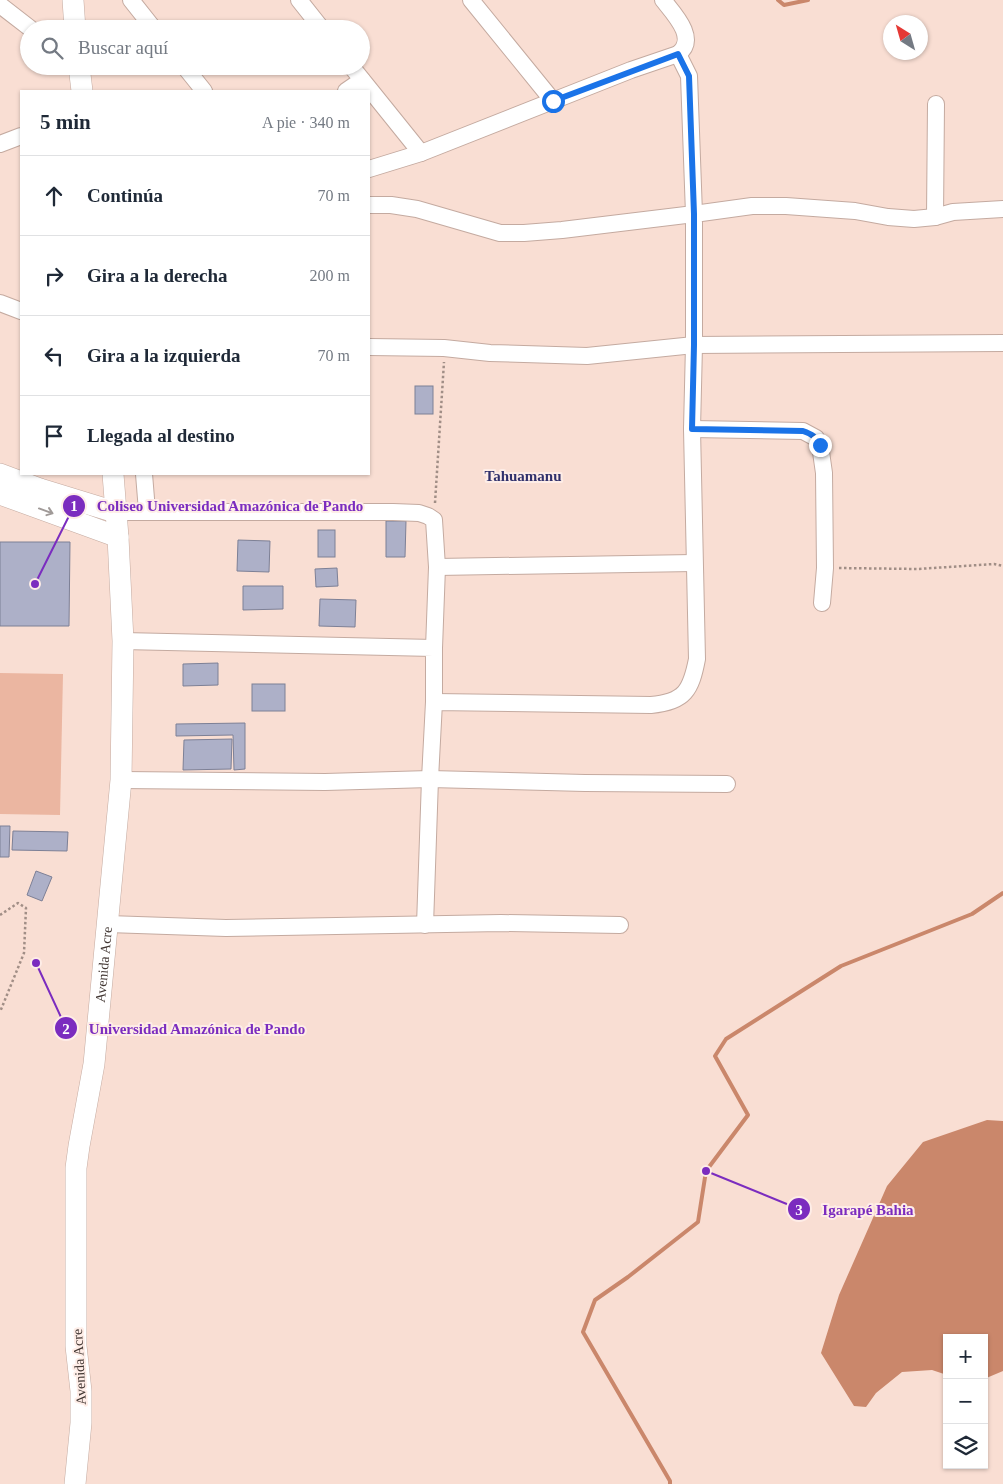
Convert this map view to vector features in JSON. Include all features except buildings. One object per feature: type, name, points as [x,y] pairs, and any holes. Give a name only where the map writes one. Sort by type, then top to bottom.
[{"type":"main road","points":[[73,0],[74,20]]},
{"type":"main road","points":[[80,75],[82,90]]},
{"type":"main road","points":[[0,474],[40,489],[115,512]]},
{"type":"main road","name":"Avenida Acre","points":[[75,1484],[81,1423],[81,1391],[76,1346],[76,1168],[94,1064],[121,780],[123,641],[118,537],[112,475]]},
{"type":"main road","points":[[0,494],[118,537]]},
{"type":"street","points":[[131,0],[147,20]]},
{"type":"street","points":[[299,0],[315,20]]},
{"type":"street","points":[[471,0],[553,101]]},
{"type":"street","points":[[370,169],[421,153],[678,54],[684,50],[687,42],[686,34],[663,0]]},
{"type":"street","points":[[0,5],[20,20]]},
{"type":"street","points":[[434,702],[667,704],[689,687],[693,677],[697,659],[692,429],[694,214],[689,76],[678,54]]},
{"type":"street","points":[[191,75],[203,90]]},
{"type":"street","points":[[358,75],[421,153]]},
{"type":"street","points":[[347,90],[362,80]]},
{"type":"street","points":[[935,217],[936,104]]},
{"type":"street","points":[[0,144],[20,136]]},
{"type":"street","points":[[370,205],[391,205],[417,209],[500,233],[562,230],[752,206],[786,206],[854,211],[914,219],[935,217],[953,212],[1003,209]]},
{"type":"street","points":[[0,303],[20,311]]},
{"type":"street","points":[[370,347],[444,348],[490,353],[587,356],[694,345],[1003,343]]},
{"type":"street","points":[[692,429],[803,431],[816,438],[820,445],[824,473],[825,568],[822,603]]},
{"type":"street","points":[[144,475],[146,511]]},
{"type":"street","points":[[115,512],[393,512],[420,513],[434,520],[437,567],[434,702],[425,925]]},
{"type":"street","points":[[437,567],[694,563]]},
{"type":"street","points":[[123,641],[434,648]]},
{"type":"street","points":[[121,780],[325,782],[430,779],[726,784]]},
{"type":"street","points":[[108,924],[226,928],[501,923],[620,925]]},
{"type":"path","points":[[434,520],[444,348]]},
{"type":"path","points":[[825,568],[918,569],[994,564],[1003,566]]},
{"type":"path","points":[[0,914],[18,903],[26,908],[24,953],[0,1012]]},
{"type":"shaded area","points":[[0,673],[63,674],[60,815],[0,814]]},
{"type":"shaded area","points":[[987,1120],[1003,1121],[1003,1371],[988,1377],[988,1334],[943,1334],[943,1374],[932,1370],[902,1372],[876,1393],[866,1407],[854,1406],[821,1353],[839,1295],[887,1186],[923,1142]]},
{"type":"waterway","points":[[778,0],[784,5],[808,0]]},
{"type":"waterway","points":[[670,1484],[583,1332],[595,1300],[628,1277],[698,1222],[706,1171],[748,1115],[715,1056],[726,1039],[841,966],[972,914],[1003,893]]},
{"type":"place","name":"Coliseo Universidad Amazónica de Pando","points":[[35,584]]},
{"type":"place","name":"Universidad Amazónica de Pando","points":[[36,963]]},
{"type":"place","name":"Igarapé Bahia","points":[[706,1171]]},
{"type":"district","name":"Tahuamanu","points":[[523,476]]},
{"type":"route","points":[[553,101],[631,70],[671,58],[678,54],[689,76],[694,214],[692,429],[803,431],[816,438],[820,445]]}]
